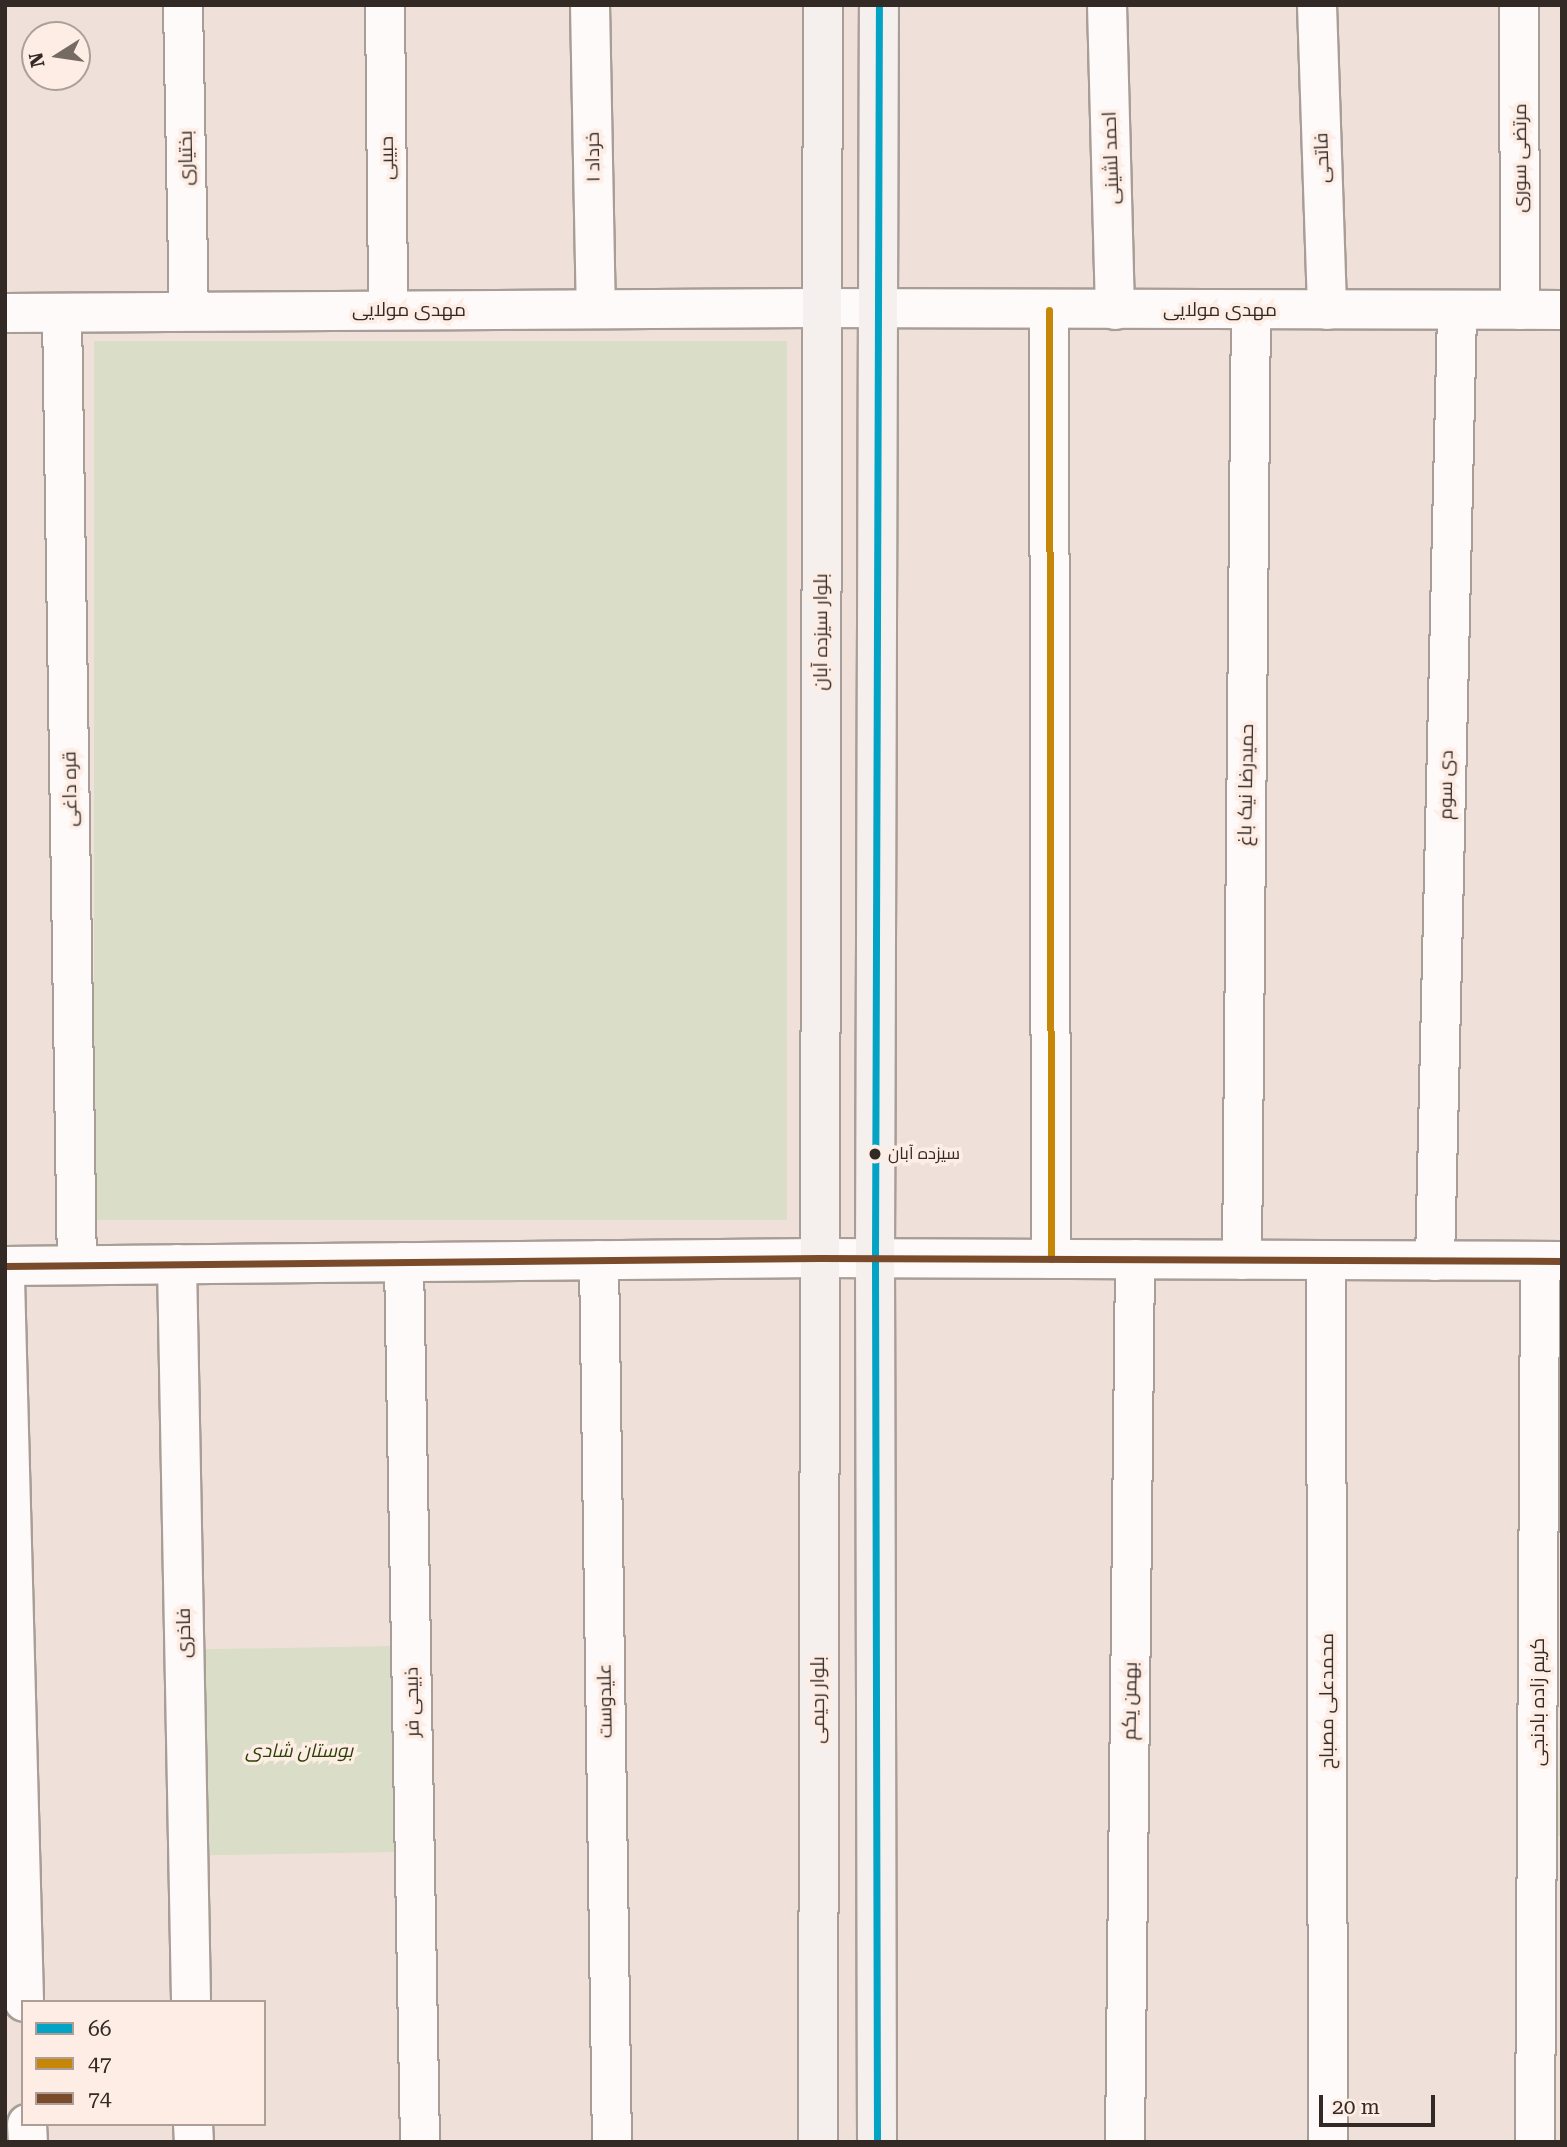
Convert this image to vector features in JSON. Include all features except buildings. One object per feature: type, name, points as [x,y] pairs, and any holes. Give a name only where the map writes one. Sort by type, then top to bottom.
[{"type":"main road","name":"بلوار سیزده آبان","points":[[819,1258],[817,309],[823,5]]},
{"type":"main road","points":[[877,2142],[875,1260],[879,5]]},
{"type":"main road","name":"بلوار رحیمی","points":[[818,2142],[819,1258]]},
{"type":"street","name":"بختیاری","points":[[183,5],[189,311]]},
{"type":"street","name":"حبیبی","points":[[385,5],[388,310]]},
{"type":"street","name":"خرداد ۱","points":[[590,5],[596,309]]},
{"type":"street","name":"احمد لشینی","points":[[1107,5],[1115,310]]},
{"type":"street","name":"فاتحی","points":[[1317,5],[1327,310]]},
{"type":"street","name":"مرتضی سوری","points":[[1519,5],[1520,310]]},
{"type":"street","name":"مهدی مولایی","points":[[5,313],[596,309],[1562,310]]},
{"type":"street","points":[[1049,310],[1051,1259]]},
{"type":"street","name":"حمیدرضا نیک باغ","points":[[1242,1260],[1251,310]]},
{"type":"street","name":"دی سوم","points":[[1435,1261],[1458,310]]},
{"type":"street","name":"قره داغی","points":[[62,314],[77,1265]]},
{"type":"street","points":[[5,1266],[819,1258],[1551,1261]]},
{"type":"street","name":"بهمن یکم","points":[[1125,2142],[1135,1259]]},
{"type":"street","name":"علیدوست","points":[[598,1260],[612,2142]]},
{"type":"street","name":"محمدعلی مصباح","points":[[1326,1260],[1328,2142]]},
{"type":"street","name":"کریم زاده بادنجی","points":[[1535,2142],[1551,1261]]},
{"type":"street","name":"ذبیحی فر","points":[[404,1262],[420,2142]]},
{"type":"street","name":"فاخری","points":[[177,1264],[191,2000]]},
{"type":"street","points":[[5,1279],[24,2000]]},
{"type":"green space","points":[[94,341],[787,341],[787,1220],[94,1220]]},
{"type":"green space","points":[[1562,1642],[1562,1836],[1557,1836]]},
{"type":"green space","name":"بوستان شادی","points":[[392,1646],[396,1852],[206,1855],[202,1649]]},
{"type":"transit line","name":"66","points":[[877,2142],[875,1260],[879,5]]},
{"type":"transit line","name":"47","points":[[1049,310],[1051,1259]]},
{"type":"transit line","name":"74","points":[[5,1266],[819,1258],[1562,1261]]},
{"type":"place","name":"سیزده آبان","points":[[875,1154]]}]
